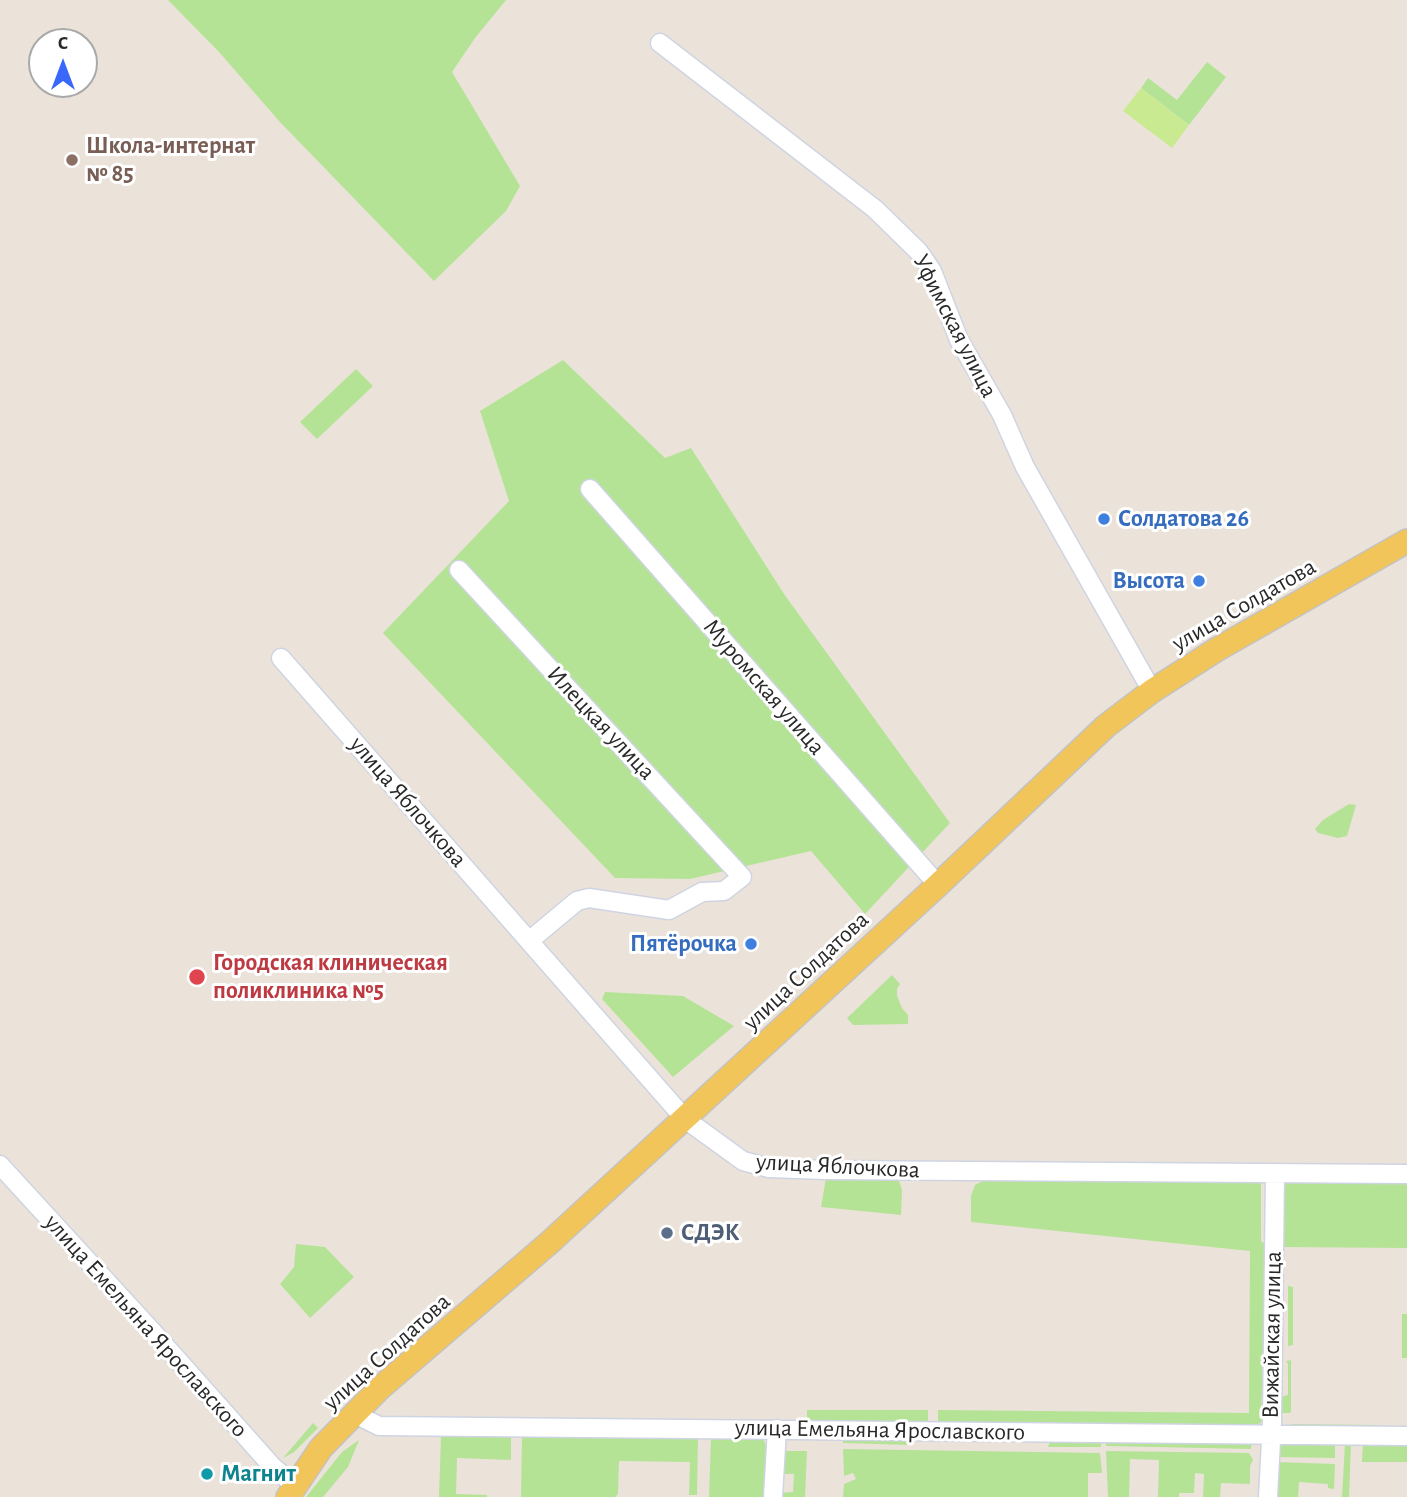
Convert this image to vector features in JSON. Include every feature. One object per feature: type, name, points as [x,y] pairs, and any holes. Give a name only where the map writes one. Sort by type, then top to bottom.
[{"type":"main road","name":"улица Солдатова","points":[[291,1491],[321,1448],[380,1388],[549,1243],[662,1137],[685,1119],[1087,743],[1152,691],[1258,626],[1407,541]]},
{"type":"street","name":"Уфимская улица","points":[[660,43],[845,185],[901,232],[919,252],[932,271],[959,340],[1002,415],[1025,467],[1152,691]]},
{"type":"street","name":"Муромская улица","points":[[590,489],[938,885]]},
{"type":"street","name":"Илецкая улица","points":[[459,570],[742,877],[724,891],[702,892],[669,910],[589,898],[578,901],[529,941]]},
{"type":"street","name":"улица Яблочкова","points":[[281,658],[685,1119],[743,1161],[769,1168],[850,1171],[1407,1174]]},
{"type":"street","name":"улица Емельяна Ярославского","points":[[0,1166],[152,1331],[291,1491]]},
{"type":"street","name":"Вижайская улица","points":[[1268,1497],[1275,1173]]},
{"type":"street","name":"улица Емельяна Ярославского","points":[[355,1414],[379,1426],[1407,1436]]},
{"type":"street","points":[[773,1497],[777,1429]]},
{"type":"green space","points":[[168,0],[506,0],[452,72],[520,186],[506,211],[434,281],[279,121],[220,53]]},
{"type":"green space","points":[[1207,62],[1226,77],[1189,125],[1141,88],[1148,78],[1177,100]]},
{"type":"green space","points":[[1141,88],[1189,125],[1172,148],[1123,111]]},
{"type":"green space","points":[[563,360],[665,458],[691,448],[784,594],[950,823],[865,914],[811,851],[690,879],[615,878],[383,633],[509,501],[480,411]]},
{"type":"green space","points":[[356,369],[373,386],[317,439],[300,422]]},
{"type":"green space","points":[[1349,804],[1356,805],[1347,836],[1338,838],[1318,833],[1315,829],[1323,820]]},
{"type":"green space","points":[[892,975],[900,984],[897,996],[908,1015],[908,1024],[853,1025],[847,1018]]},
{"type":"green space","points":[[605,992],[683,996],[734,1026],[673,1077],[602,999]]},
{"type":"green space","points":[[890,1177],[899,1181],[902,1190],[901,1215],[821,1207],[826,1178]]},
{"type":"green space","points":[[985,1180],[1261,1181],[1261,1241],[1266,1245],[1261,1423],[1252,1426],[938,1424],[938,1410],[1249,1413],[1250,1251],[971,1222],[971,1196],[975,1185]]},
{"type":"green space","points":[[1290,1180],[1407,1180],[1407,1248],[1279,1247],[1280,1190]]},
{"type":"green space","points":[[296,1244],[325,1247],[354,1277],[310,1318],[280,1284],[294,1267]]},
{"type":"green space","points":[[1288,1286],[1293,1287],[1293,1345],[1288,1346]]},
{"type":"green space","points":[[1402,1314],[1407,1314],[1407,1358],[1402,1358]]},
{"type":"green space","points":[[1291,1360],[1291,1411],[1277,1413],[1277,1398],[1288,1395],[1286,1361]]},
{"type":"green space","points":[[807,1410],[928,1410],[928,1424],[807,1422]]},
{"type":"green space","points":[[313,1423],[318,1428],[294,1452],[283,1458]]},
{"type":"green space","points":[[1291,1424],[1378,1425],[1373,1428]]},
{"type":"green space","points":[[441,1435],[511,1436],[511,1460],[457,1458],[456,1494],[487,1497],[439,1497]]},
{"type":"green space","points":[[522,1436],[698,1437],[697,1495],[689,1495],[690,1462],[619,1461],[618,1494],[615,1497],[521,1497]]},
{"type":"green space","points":[[843,1436],[905,1438],[910,1445],[843,1443]]},
{"type":"green space","points":[[711,1437],[759,1437],[764,1440],[767,1451],[765,1497],[709,1497]]},
{"type":"green space","points":[[1051,1439],[1101,1439],[1101,1447],[1048,1447]]},
{"type":"green space","points":[[359,1440],[348,1467],[323,1497],[306,1497],[342,1452]]},
{"type":"green space","points":[[1106,1440],[1252,1441],[1251,1449],[1106,1446]]},
{"type":"green space","points":[[1279,1442],[1335,1443],[1335,1458],[1275,1457]]},
{"type":"green space","points":[[1345,1443],[1351,1443],[1349,1497],[1342,1497]]},
{"type":"green space","points":[[1363,1443],[1407,1444],[1407,1462],[1362,1462]]},
{"type":"green space","points":[[843,1449],[1100,1453],[1102,1473],[1088,1473],[1088,1497],[843,1497],[844,1484],[856,1479],[853,1473],[844,1476]]},
{"type":"green space","points":[[783,1451],[807,1451],[805,1497],[780,1497],[780,1493],[793,1492],[794,1474],[782,1474]]},
{"type":"green space","points":[[1106,1451],[1249,1453],[1253,1460],[1250,1466],[1250,1484],[1221,1483],[1220,1497],[1203,1497],[1204,1474],[1195,1473],[1194,1493],[1179,1493],[1179,1497],[1158,1497],[1159,1460],[1130,1459],[1129,1497],[1108,1497]]},
{"type":"green space","points":[[1275,1462],[1335,1464],[1334,1489],[1328,1488],[1328,1484],[1299,1482],[1298,1497],[1274,1497]]},
{"type":"place","name":"Школа-интернат № 85","points":[[72,160]]},
{"type":"place","name":"Солдатова 26","points":[[1104,519]]},
{"type":"place","name":"Высота","points":[[1199,581]]},
{"type":"place","name":"Пятёрочка","points":[[751,944]]},
{"type":"place","name":"Городская клиническая поликлиника №5","points":[[197,977]]},
{"type":"place","name":"СДЭК","points":[[667,1233]]},
{"type":"place","name":"Магнит","points":[[207,1474]]}]
